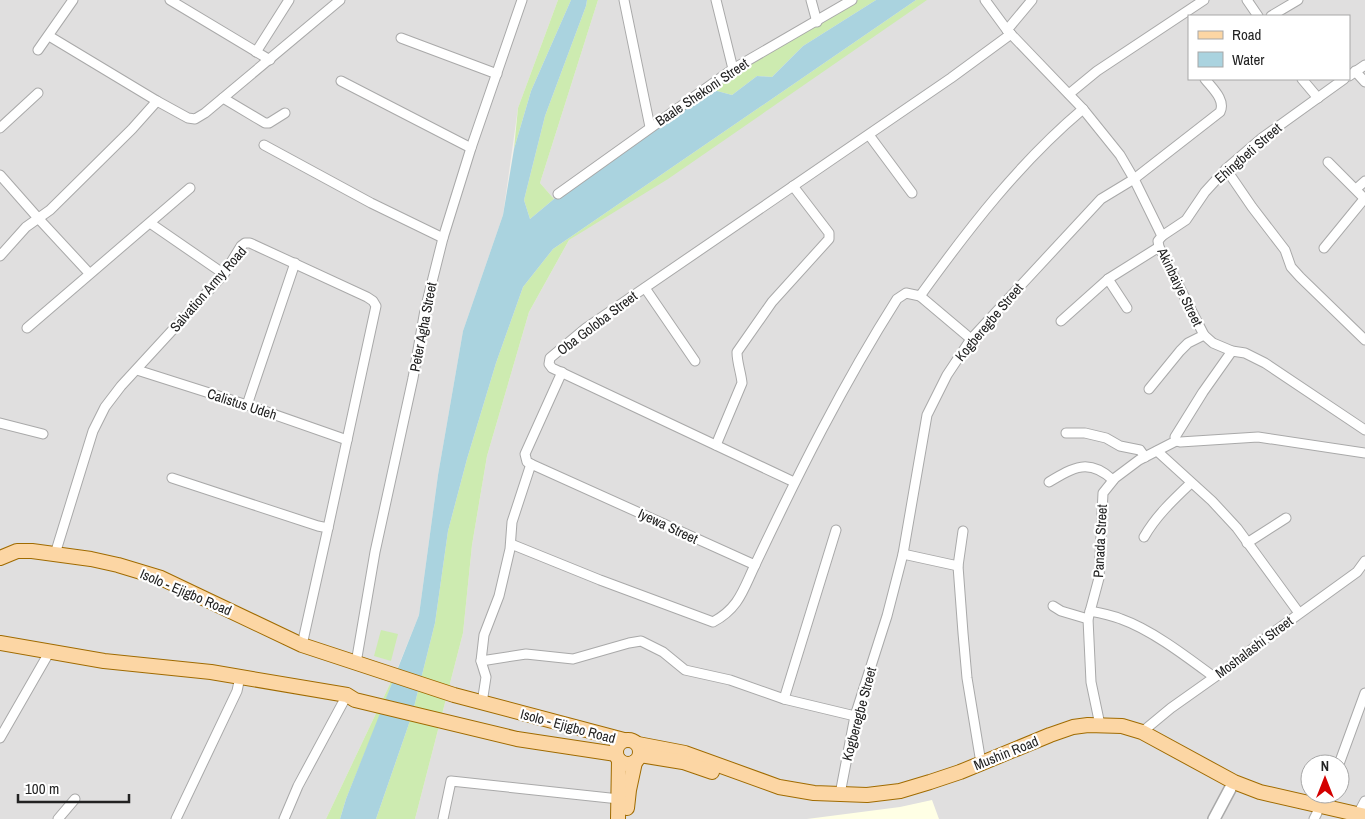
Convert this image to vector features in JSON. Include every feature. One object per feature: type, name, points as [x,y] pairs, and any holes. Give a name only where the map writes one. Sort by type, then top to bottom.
[{"type":"main road","name":"Isolo - Ejigbo Road","points":[[1,557],[17,551],[55,554],[118,565],[160,578],[302,645],[454,695],[624,740]]},
{"type":"main road","points":[[0,643],[104,661],[211,672],[351,697]]},
{"type":"main road","name":"Isolo - Ejigbo Road","points":[[351,697],[516,739],[617,757]]},
{"type":"main road","name":"Mushin Road","points":[[637,754],[685,753],[780,787],[814,793],[867,795],[900,791],[949,776],[1073,727],[1122,726],[1142,732],[1234,782],[1260,792],[1320,808],[1344,819]]},
{"type":"main road","name":"Mushin Road","points":[[637,754],[683,762],[747,785],[813,802],[867,801],[932,791],[1052,742],[1088,732],[1102,732],[1139,740],[1230,789],[1258,799],[1362,815]]},
{"type":"main road","points":[[618,819],[619,799],[616,748],[624,740],[631,740],[637,754],[629,790],[627,819]]},
{"type":"main road","points":[[617,757],[628,764],[637,754]]},
{"type":"street","points":[[38,50],[73,0]]},
{"type":"street","points":[[170,0],[270,60]]},
{"type":"street","points":[[256,52],[289,0]]},
{"type":"street","points":[[49,36],[157,101],[188,118],[195,119],[224,98],[340,0]]},
{"type":"street","name":"Peter Agha Street","points":[[361,665],[375,552],[413,378],[425,310],[443,238],[471,148],[522,0]]},
{"type":"street","points":[[624,0],[650,127]]},
{"type":"street","points":[[716,0],[733,69]]},
{"type":"street","points":[[812,0],[817,22]]},
{"type":"street","name":"Baale Shekoni Street","points":[[558,194],[733,69],[852,0]]},
{"type":"street","name":"Akinbaiye Street","points":[[985,0],[1009,32],[1083,109],[1120,155],[1134,178],[1162,236],[1158,241],[1159,247],[1204,335],[1213,343],[1232,352],[1245,353],[1265,363],[1365,430]]},
{"type":"street","name":"Oba Goloba Street","points":[[794,482],[552,368],[549,364],[550,358],[586,328],[869,134],[1009,32],[1032,0]]},
{"type":"street","points":[[1069,94],[1097,71],[1204,0]]},
{"type":"street","points":[[1247,0],[1257,15]]},
{"type":"street","points":[[1272,15],[1298,0]]},
{"type":"street","points":[[401,38],[497,74]]},
{"type":"street","points":[[1365,65],[1352,73],[1365,82]]},
{"type":"street","points":[[341,80],[471,148]]},
{"type":"street","name":"Kogberegbe Street","points":[[840,794],[855,716],[887,616],[903,554],[927,414],[947,375],[972,339],[1100,199],[1134,178],[1220,112],[1222,102],[1206,80]]},
{"type":"street","points":[[1303,80],[1318,98]]},
{"type":"street","name":"Ehingbeti Street","points":[[1162,236],[1186,220],[1205,192],[1226,169],[1262,138],[1343,80]]},
{"type":"street","points":[[0,128],[38,93]]},
{"type":"street","points":[[224,98],[265,123],[269,123],[285,113]]},
{"type":"street","points":[[0,256],[26,227],[50,210],[132,129],[157,101]]},
{"type":"street","points":[[920,296],[971,226],[998,194],[1054,134],[1083,109]]},
{"type":"street","points":[[869,134],[912,193]]},
{"type":"street","points":[[264,145],[371,203],[443,238]]},
{"type":"street","points":[[1324,248],[1365,199],[1328,162]]},
{"type":"street","points":[[1226,169],[1285,250],[1291,267],[1365,340]]},
{"type":"street","points":[[0,175],[89,273]]},
{"type":"street","points":[[1356,189],[1365,182]]},
{"type":"street","points":[[716,445],[742,383],[737,362],[737,352],[772,302],[829,239],[829,233],[793,186]]},
{"type":"street","points":[[27,328],[190,188]]},
{"type":"street","points":[[150,223],[224,274]]},
{"type":"street","name":"Salvation Army Road","points":[[55,554],[93,431],[105,407],[121,386],[224,274],[241,246],[245,243],[250,243],[368,298],[376,306],[347,440]]},
{"type":"street","points":[[1061,321],[1108,279],[1159,247]]},
{"type":"street","points":[[247,405],[295,264]]},
{"type":"street","points":[[1108,279],[1128,308]]},
{"type":"street","points":[[645,288],[694,362]]},
{"type":"street","points":[[511,544],[600,580],[713,622],[722,617],[738,602],[794,482],[849,379],[897,299],[906,293],[920,296],[972,339]]},
{"type":"street","points":[[1149,389],[1188,343],[1204,335]]},
{"type":"street","points":[[1232,352],[1203,392],[1175,437],[1176,441],[1258,437],[1365,453]]},
{"type":"street","name":"Calistus Udeh","points":[[137,370],[247,405],[347,440]]},
{"type":"street","points":[[482,703],[486,677],[481,661],[484,635],[499,596],[511,544],[512,522],[531,464],[527,462],[525,454],[562,372]]},
{"type":"street","points":[[0,424],[43,434]]},
{"type":"street","points":[[1066,433],[1085,433],[1106,438],[1120,446],[1140,450],[1145,456]]},
{"type":"street","points":[[302,645],[347,440]]},
{"type":"street","name":"Panada Street","points":[[1100,725],[1091,682],[1089,615],[1099,578],[1102,500],[1104,493],[1113,480],[1145,456],[1176,441]]},
{"type":"street","points":[[1156,451],[1212,501],[1237,528],[1299,613]]},
{"type":"street","name":"Iyewa Street","points":[[531,464],[755,564]]},
{"type":"street","points":[[1049,482],[1083,466],[1099,470],[1113,480]]},
{"type":"street","points":[[172,478],[328,528]]},
{"type":"street","points":[[1144,538],[1152,522],[1163,512],[1171,500],[1191,484]]},
{"type":"street","points":[[1247,543],[1286,518]]},
{"type":"street","points":[[784,699],[836,530]]},
{"type":"street","points":[[963,531],[958,566],[967,678],[981,763]]},
{"type":"street","points":[[903,554],[958,566]]},
{"type":"street","name":"Moshalashi Street","points":[[1142,732],[1171,708],[1357,572],[1365,561]]},
{"type":"street","points":[[1053,606],[1061,611],[1120,618],[1141,628],[1214,677]]},
{"type":"street","points":[[481,661],[526,654],[573,660],[629,642],[641,641],[663,652],[685,670],[730,680],[784,699],[855,716]]},
{"type":"street","points":[[0,738],[50,651]]},
{"type":"street","points":[[176,819],[237,691],[240,677]]},
{"type":"street","points":[[1343,754],[1365,693]]},
{"type":"street","points":[[284,819],[298,786],[351,697]]},
{"type":"street","points":[[443,819],[451,781],[619,799]]},
{"type":"street","points":[[1214,819],[1230,789]]},
{"type":"street","points":[[58,819],[75,799]]},
{"type":"street","points":[[1362,815],[1365,801]]},
{"type":"shaded area","points":[[0,0],[558,0],[518,108],[503,215],[463,331],[438,475],[419,615],[398,667],[326,819],[0,819]]},
{"type":"shaded area","points":[[598,0],[842,0],[752,56],[580,183],[554,199],[540,183]]},
{"type":"shaded area","points":[[924,0],[1365,0],[1365,819],[415,819],[463,633],[472,545],[487,456],[529,312],[569,240]]},
{"type":"shaded area","points":[[932,800],[939,819],[807,819],[900,807]]},
{"type":"green space","points":[[558,0],[571,0],[531,91],[514,149],[518,108]]},
{"type":"green space","points":[[587,0],[598,0],[540,183],[554,199],[530,219],[524,200],[545,116]]},
{"type":"green space","points":[[842,0],[876,0],[803,46],[772,77],[757,76],[732,95],[706,88],[752,56]]},
{"type":"green space","points":[[916,0],[927,0],[668,179],[569,240],[529,312],[487,456],[472,545],[463,633],[415,819],[376,819],[412,715],[435,623],[448,531],[467,459],[496,363],[523,287],[553,249]]},
{"type":"green space","points":[[381,630],[398,634],[391,661],[374,656]]},
{"type":"green space","points":[[398,667],[346,799],[340,819],[326,819]]},
{"type":"water","points":[[571,0],[587,0],[545,116],[524,200],[530,219],[554,199],[580,183],[706,88],[732,95],[757,76],[772,77],[803,46],[876,0],[916,0],[553,249],[523,287],[496,363],[467,459],[448,531],[435,623],[412,715],[376,819],[340,819],[346,799],[419,615],[438,475],[463,331],[503,215],[514,149],[531,91]]}]
